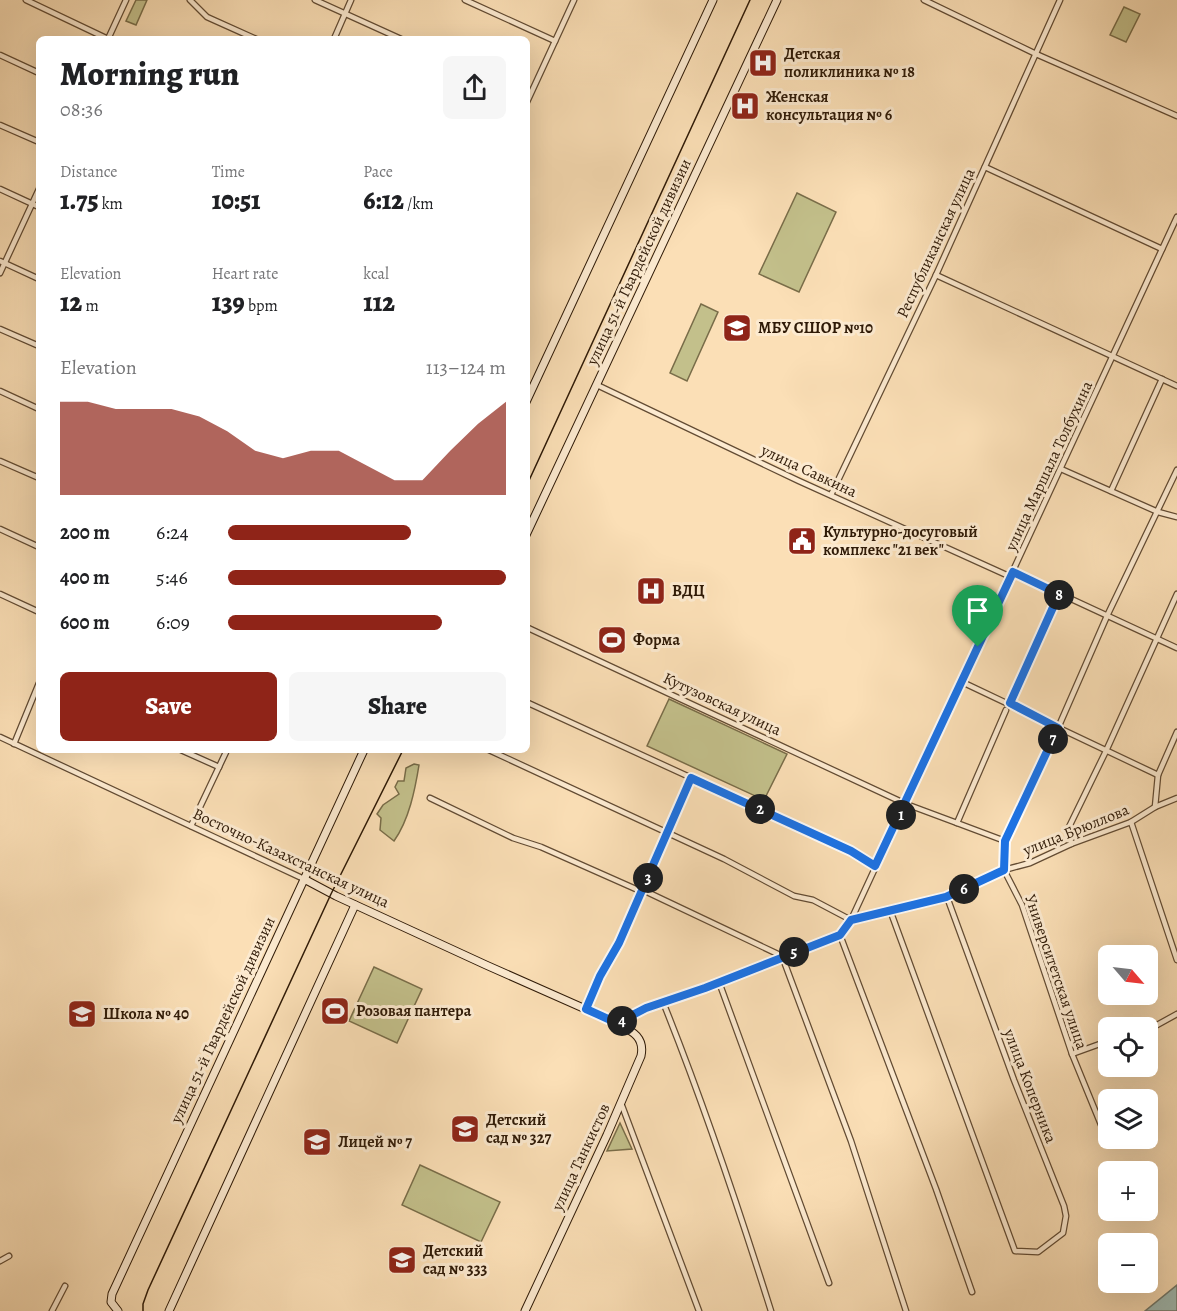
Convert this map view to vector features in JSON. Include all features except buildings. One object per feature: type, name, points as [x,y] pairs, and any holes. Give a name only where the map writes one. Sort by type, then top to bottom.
[{"type":"main road","points":[[530,393],[713,0]]},
{"type":"main road","name":"улица 51-й Гвардейской дивизии","points":[[530,527],[777,0]]},
{"type":"main road","name":"улица 51-й Гвардейской дивизии","points":[[118,1311],[111,1302],[111,1294],[363,753]]},
{"type":"main road","name":"Восточно-Казахстанская улица","points":[[304,879],[355,905],[617,1023]]},
{"type":"main road","points":[[170,1311],[355,905]]},
{"type":"main road","name":"улица Танкистов","points":[[525,1311],[621,1103],[642,1050],[640,1038],[636,1033],[617,1023]]},
{"type":"street","points":[[26,0],[102,36]]},
{"type":"street","points":[[109,36],[126,0]]},
{"type":"street","points":[[190,0],[207,17],[249,36]]},
{"type":"street","points":[[315,0],[394,36]]},
{"type":"street","points":[[335,36],[351,0]]},
{"type":"street","points":[[465,0],[555,41]]},
{"type":"street","points":[[530,93],[574,0]]},
{"type":"street","points":[[924,0],[1036,54],[1177,116]]},
{"type":"street","name":"Республиканская улица","points":[[831,495],[936,275],[1060,0]]},
{"type":"street","points":[[0,55],[36,72]]},
{"type":"street","points":[[0,125],[36,141]]},
{"type":"street","points":[[985,167],[1162,249]]},
{"type":"street","points":[[0,189],[36,206]]},
{"type":"street","points":[[0,273],[2,262],[36,195]]},
{"type":"street","name":"улица Маршала Толбухина","points":[[851,920],[1177,217]]},
{"type":"street","points":[[2,262],[36,278]]},
{"type":"street","points":[[936,275],[1177,386]]},
{"type":"street","points":[[0,328],[36,345]]},
{"type":"street","points":[[1111,491],[1162,379]]},
{"type":"street","name":"улица Савкина","points":[[597,385],[831,495],[1177,648]]},
{"type":"street","points":[[0,391],[36,408]]},
{"type":"street","points":[[0,461],[36,477]]},
{"type":"street","points":[[1061,469],[1158,512],[1177,517]]},
{"type":"street","points":[[1006,710],[957,823],[1005,841],[1107,616],[1177,470]]},
{"type":"street","points":[[0,529],[36,546]]},
{"type":"street","points":[[0,594],[36,611]]},
{"type":"street","points":[[1010,703],[1059,594]]},
{"type":"street","points":[[1071,844],[1069,827],[1177,594]]},
{"type":"street","name":"Кутузовская улица","points":[[530,629],[906,804],[957,823]]},
{"type":"street","points":[[962,682],[1158,775]]},
{"type":"street","points":[[14,744],[36,691]]},
{"type":"street","points":[[530,704],[851,851],[875,866]]},
{"type":"street","points":[[1155,807],[1158,775],[1177,732]]},
{"type":"street","name":"Восточно-Казахстанская улица","points":[[0,737],[304,879]]},
{"type":"street","points":[[188,753],[219,767]]},
{"type":"street","points":[[191,826],[226,753]]},
{"type":"street","points":[[495,753],[724,859],[794,896],[813,900],[851,920],[840,935],[646,1008],[617,1023]]},
{"type":"street","points":[[586,1009],[600,976],[619,943],[691,778]]},
{"type":"street","points":[[430,798],[513,838],[541,847],[647,892],[782,956],[851,1141],[906,1311]]},
{"type":"street","name":"улица Брюллова","points":[[851,920],[946,897],[1004,870],[1030,863],[1071,844],[1131,822],[1155,807],[1177,798]]},
{"type":"street","points":[[1131,822],[1150,885],[1177,960]]},
{"type":"street","name":"Университетская улица","points":[[1005,841],[1004,870],[1022,905],[1072,1054],[1098,1117]]},
{"type":"street","name":"улица Коперника","points":[[890,910],[1015,1251],[1038,1252],[1063,1233],[1066,1216],[1064,1206],[946,897]]},
{"type":"street","points":[[840,935],[972,1292]]},
{"type":"street","points":[[719,982],[829,1283]]},
{"type":"street","points":[[663,1002],[699,1092],[731,1182],[771,1311]]},
{"type":"street","points":[[1158,1024],[1177,1014]]},
{"type":"street","points":[[1072,1054],[1098,1045]]},
{"type":"street","points":[[621,1103],[699,1311]]},
{"type":"street","points":[[0,1261],[9,1256]]},
{"type":"street","points":[[52,1311],[65,1286]]},
{"type":"shaded area","points":[[136,0],[147,0],[136,25],[126,21]]},
{"type":"shaded area","points":[[1124,7],[1140,14],[1126,42],[1110,35]]},
{"type":"shaded area","points":[[797,193],[836,212],[799,292],[759,274]]},
{"type":"shaded area","points":[[701,304],[718,312],[687,381],[670,373]]},
{"type":"shaded area","points":[[669,699],[787,754],[764,800],[647,746]]},
{"type":"shaded area","points":[[414,764],[419,765],[413,794],[404,824],[394,841],[380,830],[381,818],[377,814],[383,805],[399,794],[395,787],[398,781],[404,781],[406,768]]},
{"type":"shaded area","points":[[374,967],[422,989],[397,1043],[349,1021]]},
{"type":"shaded area","points":[[620,1123],[632,1149],[607,1151]]},
{"type":"shaded area","points":[[420,1165],[500,1202],[481,1242],[402,1205]]},
{"type":"water","points":[[1177,1285],[1177,1311],[1145,1311]]},
{"type":"tram line","points":[[530,478],[750,0]]},
{"type":"tram line","points":[[143,1311],[148,1290],[331,894],[402,753]]},
{"type":"place","name":"Детская поликлиника № 18","points":[[763,63]]},
{"type":"place","name":"Женская консультация № 6","points":[[745,106]]},
{"type":"place","name":"МБУ СШОР №10","points":[[737,328]]},
{"type":"place","name":"Культурно-досуговый комплекс \"21 век\"","points":[[802,541]]},
{"type":"place","name":"ВДЦ","points":[[651,591]]},
{"type":"place","name":"Форма","points":[[612,640]]},
{"type":"place","name":"Розовая пантера","points":[[335,1011]]},
{"type":"place","name":"Школа № 40","points":[[82,1014]]},
{"type":"place","name":"Детский сад № 327","points":[[465,1129]]},
{"type":"place","name":"Лицей № 7","points":[[317,1142]]},
{"type":"place","name":"Детский сад № 333","points":[[402,1260]]},
{"type":"route","points":[[1013,572],[1059,594],[1010,703],[1058,728],[1005,841],[1004,870],[946,897],[851,920],[840,935],[705,988],[646,1008],[617,1023],[586,1009],[600,976],[619,943],[691,778],[851,851],[875,866],[978,647],[1013,572]]}]
